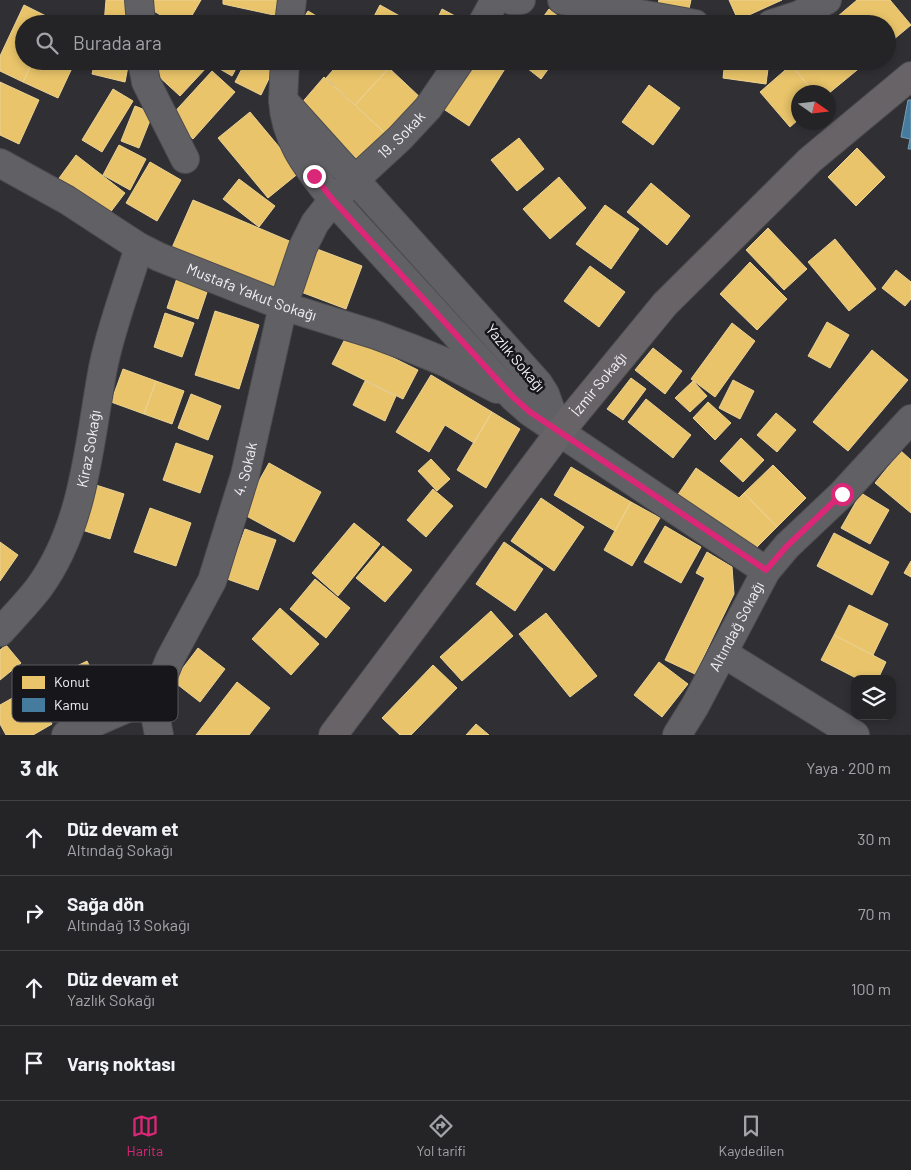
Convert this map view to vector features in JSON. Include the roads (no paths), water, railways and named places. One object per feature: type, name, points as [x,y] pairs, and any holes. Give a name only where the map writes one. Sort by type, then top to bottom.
[{"type":"street","points":[[139,0],[140,15]]},
{"type":"street","points":[[290,15],[292,0]]},
{"type":"street","points":[[487,15],[495,0]]},
{"type":"street","points":[[511,0],[521,0]]},
{"type":"street","points":[[562,0],[645,15]]},
{"type":"street","points":[[799,15],[827,0]]},
{"type":"street","points":[[144,70],[146,82],[185,160]]},
{"type":"street","name":"Yazlık Sokağı","points":[[285,70],[283,100],[287,129],[295,148],[333,200],[513,397],[559,433]]},
{"type":"street","name":"19. Sokak","points":[[333,200],[400,138],[428,108],[454,70]]},
{"type":"street","name":"İzmir Sokağı","points":[[333,735],[559,433],[665,304],[810,160],[911,76]]},
{"type":"street","name":"Yazlık Sokağı","points":[[283,100],[538,383],[545,394],[559,433]]},
{"type":"street","name":"Mustafa Yakut Sokağı","points":[[0,163],[66,200],[140,247],[196,274],[283,306],[408,347],[445,362],[513,397]]},
{"type":"street","name":"4. Sokak","points":[[168,665],[212,580],[249,457],[283,306],[307,239],[315,223],[333,200]]},
{"type":"street","name":"Kiraz Sokağı","points":[[0,632],[39,588],[56,558],[70,524],[84,479],[103,367],[140,247]]},
{"type":"street","name":"Altındağ Sokağı","points":[[678,735],[766,570],[787,546],[842,494],[911,419]]},
{"type":"street","points":[[559,433],[766,570]]},
{"type":"street","points":[[723,653],[855,735]]},
{"type":"street","points":[[66,735],[96,722]]},
{"type":"street","name":"4. Sokak","points":[[156,722],[159,735]]}]
